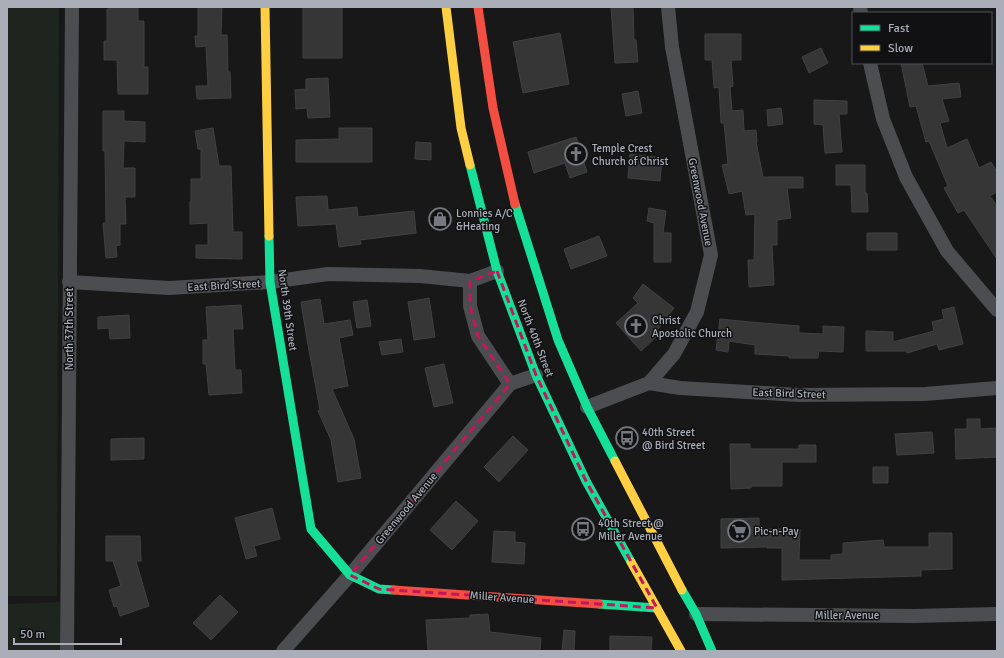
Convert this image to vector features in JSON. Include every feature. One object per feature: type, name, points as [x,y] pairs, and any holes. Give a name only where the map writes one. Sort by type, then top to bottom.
[{"type":"main road","name":"North 39th Street","points":[[265,7],[270,282],[311,529],[350,575]]},
{"type":"main road","name":"North 40th Street","points":[[446,7],[461,128],[497,271],[536,375],[586,481],[681,651]]},
{"type":"main road","name":"North 40th Street","points":[[478,7],[493,108],[518,215],[558,340],[587,407],[666,560],[696,614],[712,651]]},
{"type":"main road","name":"Miller Avenue","points":[[350,575],[379,589],[657,608]]},
{"type":"street","name":"North 37th Street","points":[[67,651],[72,7]]},
{"type":"street","name":"Greenwood Avenue","points":[[649,383],[674,354],[697,312],[712,255],[672,47],[668,7]]},
{"type":"street","points":[[870,64],[883,119],[906,177],[947,251],[997,310]]},
{"type":"street","name":"East Bird Street","points":[[69,282],[169,288],[270,282],[328,274],[420,276],[470,281],[497,271]]},
{"type":"street","points":[[470,281],[470,306],[478,336],[510,384],[536,375]]},
{"type":"street","name":"East Bird Street","points":[[649,383],[680,388],[799,395],[925,394],[997,388]]},
{"type":"street","points":[[587,407],[649,383]]},
{"type":"street","name":"Greenwood Avenue","points":[[283,651],[350,575],[510,384]]},
{"type":"street","name":"Miller Avenue","points":[[696,614],[913,616],[997,614]]},
{"type":"highlighted area","points":[[497,271],[536,375],[586,481],[657,608],[379,589],[350,575],[510,384],[478,336],[470,306],[470,281]]},
{"type":"shaded area","points":[[7,7],[59,7],[57,596],[7,596]]},
{"type":"shaded area","points":[[60,602],[60,651],[7,651],[7,604]]},
{"type":"building","points":[[109,7],[138,7],[138,21],[144,21],[144,67],[148,67],[148,94],[118,94],[117,60],[104,60],[104,41],[107,41],[107,9],[109,9]]},
{"type":"building","points":[[198,7],[222,7],[221,35],[227,35],[228,72],[230,72],[231,98],[197,99],[196,86],[208,86],[206,46],[196,47],[195,36],[198,36]]},
{"type":"building","points":[[303,7],[342,7],[342,58],[303,58]]},
{"type":"building","points":[[611,7],[633,7],[634,40],[636,40],[638,62],[615,63]]},
{"type":"building","points":[[560,33],[569,84],[523,93],[513,42]]},
{"type":"building","points":[[705,34],[741,34],[741,60],[731,60],[733,86],[730,87],[732,111],[743,110],[744,131],[756,130],[756,142],[763,177],[803,177],[803,188],[787,188],[791,218],[777,220],[777,245],[772,245],[774,285],[749,287],[748,260],[754,260],[755,214],[746,215],[742,191],[729,194],[722,165],[728,164],[724,123],[721,123],[719,87],[714,88],[712,60],[705,60]]},
{"type":"building","points":[[821,48],[828,63],[809,73],[802,57]]},
{"type":"building","points":[[901,64],[922,64],[928,86],[959,83],[961,97],[942,99],[949,121],[940,123],[947,148],[967,139],[979,168],[991,162],[997,172],[997,192],[990,196],[997,206],[997,259],[964,210],[958,213],[944,188],[948,186],[929,141],[926,142],[916,106],[910,107]]},
{"type":"building","points":[[328,78],[330,117],[308,118],[307,108],[296,109],[295,90],[306,89],[306,79]]},
{"type":"building","points":[[638,91],[642,113],[626,116],[622,94]]},
{"type":"building","points":[[814,100],[847,101],[847,114],[839,114],[842,152],[825,153],[823,125],[814,124]]},
{"type":"building","points":[[781,108],[783,124],[768,126],[767,110]]},
{"type":"building","points":[[103,111],[124,111],[124,121],[145,122],[145,142],[124,141],[123,168],[135,168],[135,197],[125,197],[126,224],[120,224],[120,245],[116,246],[117,257],[106,258],[103,223],[106,223]]},
{"type":"building","points":[[213,128],[219,166],[231,166],[233,232],[242,232],[242,259],[196,258],[196,245],[208,245],[208,223],[190,224],[191,179],[201,179],[201,149],[198,149],[195,131]]},
{"type":"building","points":[[339,128],[372,128],[372,162],[296,162],[296,140],[339,139]]},
{"type":"building","points":[[576,137],[587,172],[570,178],[565,163],[534,173],[528,152]]},
{"type":"building","points":[[416,142],[431,143],[431,160],[415,159]]},
{"type":"building","points":[[630,154],[662,158],[660,181],[628,178]]},
{"type":"building","points":[[836,165],[865,165],[865,193],[867,193],[868,212],[852,212],[851,185],[836,185]]},
{"type":"building","points":[[327,196],[328,210],[357,207],[358,217],[414,211],[416,233],[360,240],[361,244],[339,247],[336,224],[298,226],[296,197]]},
{"type":"building","points":[[649,208],[666,211],[663,233],[671,233],[671,262],[654,262],[654,223],[647,221]]},
{"type":"building","points":[[867,233],[897,233],[897,250],[867,250]]},
{"type":"building","points":[[599,236],[607,256],[571,269],[564,249]]},
{"type":"building","points":[[643,284],[674,308],[655,333],[657,336],[641,351],[616,323],[638,303],[633,298]]},
{"type":"building","points":[[429,298],[435,337],[414,340],[408,302]]},
{"type":"building","points":[[320,299],[324,324],[350,320],[353,335],[339,338],[348,386],[332,389],[354,439],[361,478],[338,482],[331,440],[318,411],[320,410],[301,302]]},
{"type":"building","points":[[367,300],[371,326],[357,328],[353,302]]},
{"type":"building","points":[[241,305],[243,329],[233,329],[235,370],[241,370],[242,393],[209,395],[206,364],[203,364],[203,340],[208,340],[206,307]]},
{"type":"building","points":[[954,307],[963,344],[939,350],[937,344],[907,353],[906,351],[866,351],[866,331],[893,332],[893,342],[934,331],[932,322],[944,319],[942,310]]},
{"type":"building","points":[[129,315],[130,338],[110,339],[109,328],[98,329],[98,317]]},
{"type":"building","points":[[720,319],[799,326],[799,333],[823,334],[823,326],[844,327],[843,352],[819,351],[818,358],[789,358],[789,356],[755,354],[755,345],[729,341],[728,352],[716,350]]},
{"type":"building","points":[[401,339],[403,352],[382,355],[379,342]]},
{"type":"building","points":[[444,364],[453,403],[434,407],[425,368]]},
{"type":"building","points":[[967,419],[980,419],[980,429],[997,428],[997,457],[956,459],[955,429],[967,429]]},
{"type":"building","points":[[932,432],[934,453],[897,455],[895,434]]},
{"type":"building","points":[[513,436],[528,450],[499,482],[484,467]]},
{"type":"building","points":[[144,438],[144,459],[111,460],[111,439]]},
{"type":"building","points":[[730,444],[750,444],[750,449],[799,449],[799,445],[816,445],[816,462],[782,462],[782,486],[751,486],[751,488],[731,489]]},
{"type":"building","points":[[873,467],[888,467],[888,483],[873,483]]},
{"type":"building","points":[[456,501],[478,521],[452,550],[430,530]]},
{"type":"building","points":[[272,508],[280,539],[254,546],[257,556],[246,559],[235,518]]},
{"type":"building","points":[[759,518],[759,529],[800,529],[799,560],[831,560],[831,555],[843,554],[843,543],[883,540],[884,547],[929,547],[929,533],[952,533],[952,569],[921,570],[921,576],[782,580],[782,548],[721,548],[721,519]]},
{"type":"building","points":[[494,531],[515,532],[515,542],[525,543],[524,564],[492,562]]},
{"type":"building","points":[[106,536],[140,536],[141,561],[136,561],[149,606],[120,616],[117,606],[114,607],[109,590],[121,586],[113,561],[106,561]]},
{"type":"building","points":[[220,595],[238,612],[211,640],[193,623]]},
{"type":"building","points":[[488,614],[490,632],[541,638],[540,651],[428,651],[426,620],[470,618],[470,615]]},
{"type":"building","points":[[564,630],[575,631],[574,651],[562,651]]},
{"type":"building","points":[[610,636],[652,637],[651,651],[610,651]]},
{"type":"traffic: fast","points":[[470,165],[497,271],[536,375],[586,481],[631,562]]},
{"type":"traffic: fast","points":[[515,204],[558,340],[587,407],[615,461]]},
{"type":"traffic: fast","points":[[269,236],[270,282],[311,529],[350,575],[379,589],[394,590]]},
{"type":"traffic: fast","points":[[682,590],[696,614],[712,651]]},
{"type":"traffic: fast","points":[[599,604],[657,608]]},
{"type":"traffic: slow","points":[[265,7],[269,236]]},
{"type":"traffic: slow","points":[[446,7],[461,128],[470,165]]},
{"type":"traffic: slow","points":[[615,461],[682,590]]},
{"type":"traffic: slow","points":[[631,562],[681,651]]},
{"type":"traffic: jam","points":[[478,7],[493,108],[515,204]]},
{"type":"traffic: jam","points":[[394,590],[599,604]]},
{"type":"place","name":"Temple Crest Church of Christ","points":[[576,154]]},
{"type":"place","name":"Lonnies A/C &Heating","points":[[440,219]]},
{"type":"place","name":"Christ Apostolic Church","points":[[636,326]]},
{"type":"place","name":"40th Street @ Bird Street","points":[[627,438]]},
{"type":"place","name":"40th Street @ Miller Avenue","points":[[583,529]]},
{"type":"place","name":"Pic-n-Pay","points":[[739,531]]}]
